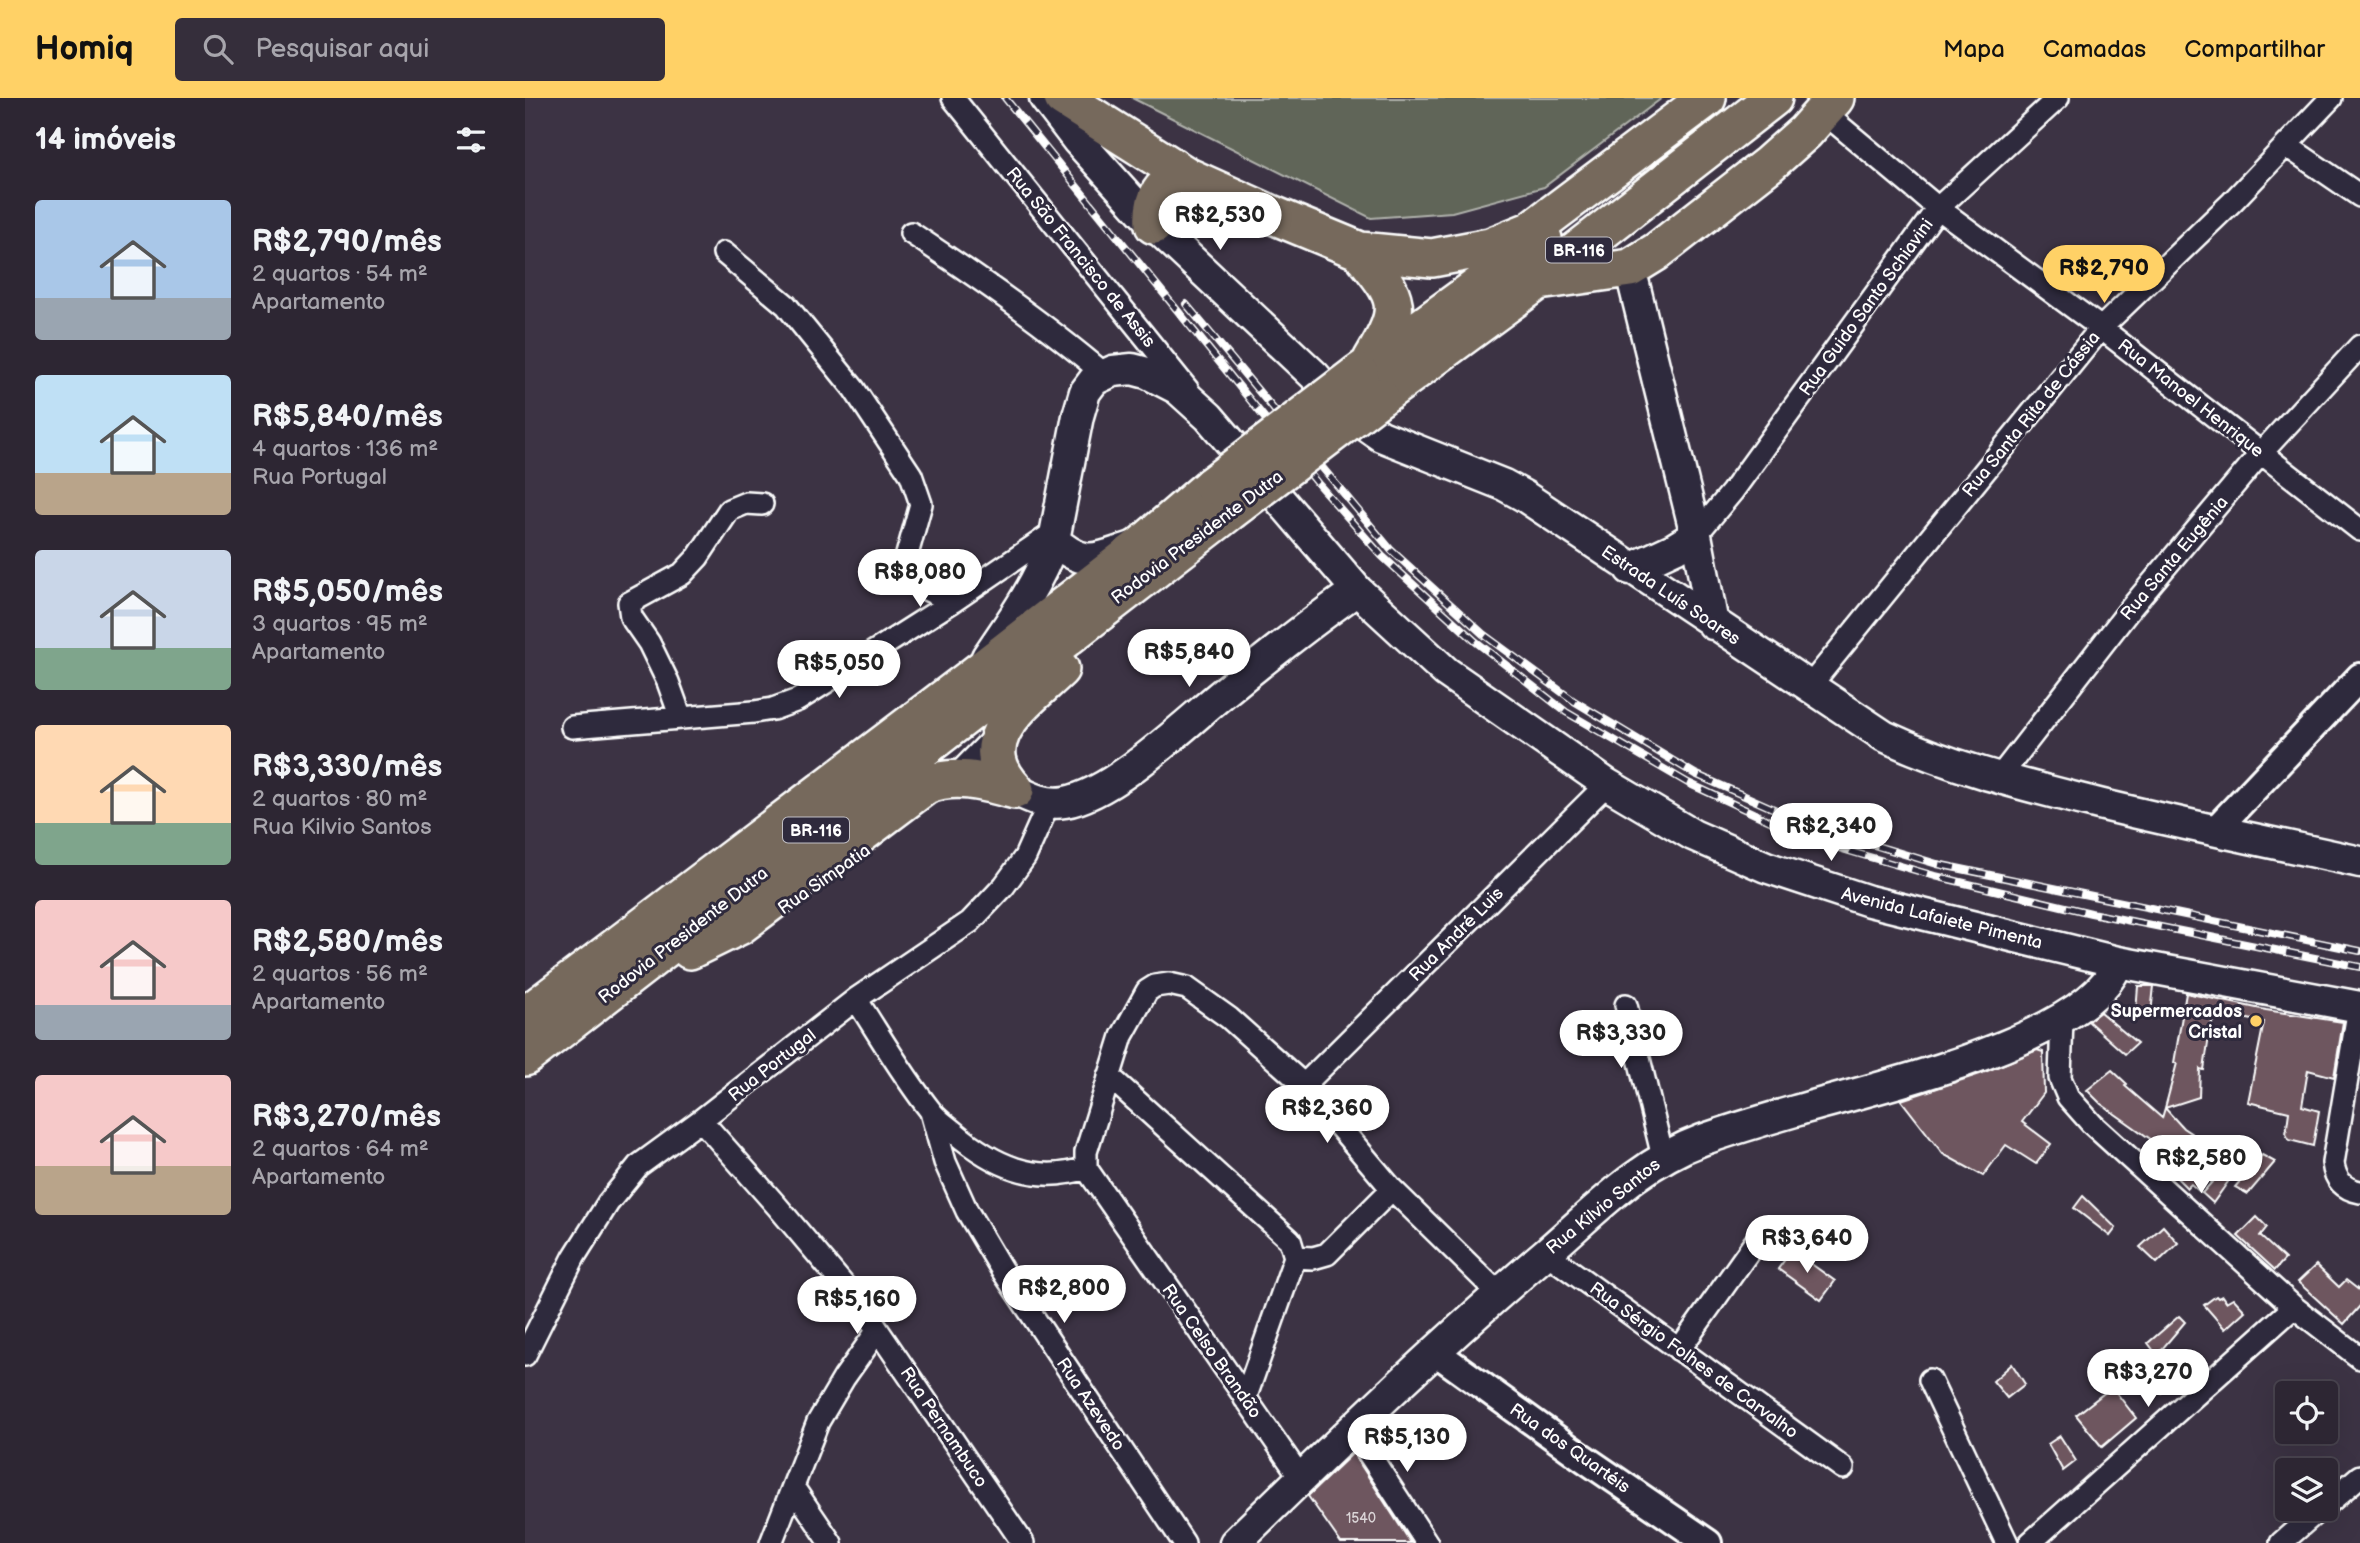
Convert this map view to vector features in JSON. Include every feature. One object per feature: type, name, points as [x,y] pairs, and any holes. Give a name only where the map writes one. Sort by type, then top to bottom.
[{"type":"highway","points":[[1063,98],[1188,177],[1360,251],[1432,258],[1490,247],[1530,232],[1707,98]]},
{"type":"highway","name":"Rodovia Presidente Dutra","points":[[525,1057],[1134,585],[1220,498],[1486,283],[1728,98]]},
{"type":"highway","name":"Rodovia Presidente Dutra","points":[[1370,378],[1538,281],[1773,98]]},
{"type":"highway","points":[[1538,281],[1630,268],[1656,253],[1769,164],[1829,105]]},
{"type":"highway","points":[[1154,225],[1153,213],[1159,194],[1167,183],[1188,177]]},
{"type":"highway","points":[[1360,251],[1384,280],[1392,295],[1395,310],[1390,330],[1370,378]]},
{"type":"highway","name":"Rodovia Presidente Dutra","points":[[527,1002],[602,942],[709,866],[759,841],[1142,545],[1220,498]]},
{"type":"highway","points":[[1015,790],[1003,778],[999,769],[996,749],[1001,730],[1011,716],[1112,620],[1134,585]]},
{"type":"highway","points":[[620,985],[739,926],[926,785],[937,780],[970,779],[1015,790]]},
{"type":"main road","name":"Estrada Luís Soares","points":[[1045,98],[1078,141],[1154,225],[1315,376],[1344,410],[1370,431],[1514,490],[1884,736],[1934,759],[1999,779],[2360,862]]},
{"type":"main road","points":[[1630,268],[1696,535],[1713,624]]},
{"type":"main road","name":"Avenida Lafaiete Pimenta","points":[[1104,374],[1132,369],[1154,376],[1178,389],[1209,417],[1357,590],[1446,672],[1607,784],[1693,835],[1766,867],[1821,887],[1930,916],[2118,962],[2360,1007]]},
{"type":"main road","points":[[971,678],[1029,595],[1055,536],[1081,402],[1090,384],[1104,374]]},
{"type":"main road","points":[[1630,569],[1696,535]]},
{"type":"main road","points":[[1055,536],[1064,550],[1080,559],[1142,545]]},
{"type":"main road","points":[[1015,790],[1049,803],[1066,802],[1092,794],[1129,770],[1299,632],[1357,590]]},
{"type":"main road","name":"Rua Kilvio Santos","points":[[1235,1543],[1434,1350],[1599,1205],[1663,1157],[1702,1140],[1914,1077],[2016,1041],[2062,1018],[2087,1001],[2108,982],[2118,962]]},
{"type":"street","name":"Rua São Francisco de Assis","points":[[953,98],[1209,417]]},
{"type":"street","name":"Rua Guido Santo Schiavini","points":[[1696,535],[1739,481],[1938,208],[2058,98]]},
{"type":"street","name":"Rua Santa Rita de Cássia","points":[[1809,687],[2101,328],[2287,146],[2331,98]]},
{"type":"street","name":"Rua Manoel Henrique","points":[[1829,105],[1938,208],[2101,328],[2360,530]]},
{"type":"street","points":[[2287,146],[2360,196]]},
{"type":"street","points":[[911,233],[990,285],[1104,374]]},
{"type":"street","points":[[724,253],[786,305],[832,360],[879,425],[911,475],[921,504],[905,562],[906,579],[952,602]]},
{"type":"street","name":"Rua Santa Eugênia","points":[[1999,779],[2130,610],[2262,452],[2360,346]]},
{"type":"street","points":[[681,718],[659,663],[631,617],[629,603],[682,574],[698,557],[729,510],[746,503],[762,504]]},
{"type":"street","points":[[572,727],[754,712],[773,709],[798,700],[1055,536]]},
{"type":"street","points":[[2215,830],[2360,677]]},
{"type":"street","points":[[954,779],[1001,730]]},
{"type":"street","name":"Rua André Luis","points":[[1304,1085],[1607,784]]},
{"type":"street","name":"Rua Portugal","points":[[525,1355],[574,1257],[608,1203],[638,1166],[856,999],[969,922],[1004,886],[1025,858],[1049,803]]},
{"type":"street","points":[[856,999],[931,1112],[991,1159],[1045,1175],[1067,1174],[1086,1168],[1086,1152],[1122,1036],[1147,991],[1155,986],[1169,984],[1187,988],[1229,1018],[1304,1085],[1392,1189],[1498,1293]]},
{"type":"street","points":[[1626,1006],[1663,1157]]},
{"type":"street","points":[[2360,1007],[2333,1163],[2338,1180],[2345,1187],[2360,1192]]},
{"type":"street","points":[[2062,1018],[2060,1078],[2068,1097],[2092,1125],[2294,1307],[2360,1358]]},
{"type":"street","points":[[1109,1076],[1290,1240],[1295,1257],[1245,1399]]},
{"type":"street","name":"Rua Azevedo","points":[[931,1112],[945,1162],[967,1211],[995,1258],[1184,1543]]},
{"type":"street","name":"Rua Pernambuco","points":[[701,1120],[778,1206],[878,1330],[1023,1543]]},
{"type":"street","name":"Rua Celso Brandão","points":[[1086,1168],[1301,1478]]},
{"type":"street","points":[[1295,1257],[1313,1258],[1327,1254],[1392,1189]]},
{"type":"street","points":[[1679,1350],[1756,1241]]},
{"type":"street","name":"Rua Sérgio Folhes de Carvalho","points":[[1546,1253],[1843,1468]]},
{"type":"street","points":[[2030,1543],[2294,1307]]},
{"type":"street","points":[[771,1543],[818,1422],[844,1378],[878,1330]]},
{"type":"street","name":"Rua dos Quartéis","points":[[1434,1350],[1579,1455],[1708,1543]]},
{"type":"street","points":[[1930,1380],[2007,1543]]},
{"type":"street","points":[[1352,1428],[1427,1543]]},
{"type":"street","points":[[2338,1495],[2360,1476]]},
{"type":"street","points":[[793,1487],[831,1543]]},
{"type":"street","points":[[2281,1543],[2307,1521]]},
{"type":"green space","points":[[1132,98],[1662,98],[1544,187],[1452,212],[1371,218]]},
{"type":"building","points":[[2138,986],[2154,986],[2151,1013],[2136,1012]]},
{"type":"building","points":[[2186,993],[2266,1010],[2343,1022],[2334,1077],[2308,1070],[2302,1106],[2319,1111],[2313,1146],[2289,1140],[2286,1134],[2289,1112],[2248,1102],[2264,1022],[2215,1013],[2204,1070],[2200,1069],[2199,1097],[2165,1108],[2177,1063],[2174,1063]]},
{"type":"building","points":[[2100,1012],[2137,1043],[2125,1054],[2088,1021]]},
{"type":"building","points":[[2037,1050],[2043,1052],[2044,1093],[2022,1122],[2051,1144],[2036,1164],[2006,1145],[1983,1176],[1943,1154],[1901,1100],[1980,1074]]},
{"type":"building","points":[[2112,1070],[2127,1084],[2125,1086],[2162,1118],[2165,1108],[2192,1134],[2178,1150],[2198,1166],[2200,1192],[2191,1184],[2187,1188],[2174,1175],[2178,1171],[2151,1149],[2156,1143],[2101,1104],[2087,1090]]},
{"type":"building","points":[[2262,1155],[2275,1162],[2248,1194],[2235,1187]]},
{"type":"building","points":[[2233,1159],[2240,1165],[2213,1203],[2202,1193]]},
{"type":"building","points":[[2083,1196],[2116,1228],[2110,1236],[2074,1208]]},
{"type":"building","points":[[2257,1217],[2267,1227],[2260,1236],[2285,1259],[2275,1270],[2238,1236]]},
{"type":"building","points":[[2163,1226],[2178,1243],[2157,1263],[2140,1247]]},
{"type":"building","points":[[1792,1250],[1835,1281],[1821,1300],[1778,1269]]},
{"type":"building","points":[[2316,1265],[2339,1287],[2346,1280],[2360,1291],[2360,1306],[2344,1324],[2298,1282]]},
{"type":"building","points":[[2216,1296],[2222,1296],[2226,1302],[2233,1298],[2245,1311],[2225,1329],[2204,1305]]},
{"type":"building","points":[[2179,1316],[2185,1322],[2157,1355],[2148,1343]]},
{"type":"building","points":[[2157,1360],[2176,1384],[2161,1393],[2141,1370]]},
{"type":"building","points":[[2012,1364],[2025,1384],[2007,1398],[1993,1381]]},
{"type":"building","points":[[2112,1387],[2136,1418],[2102,1447],[2076,1415]]},
{"type":"building","points":[[2060,1436],[2076,1461],[2063,1471],[2048,1444]]},
{"type":"building","points":[[1353,1453],[1411,1543],[1341,1543],[1308,1496]]},
{"type":"railway","points":[[1005,98],[1319,485],[1382,556],[1475,641],[1566,712],[1688,783],[1811,840],[1935,876],[2091,913],[2360,967]]},
{"type":"railway","points":[[1186,304],[1391,550],[1483,634],[1574,701],[1695,774],[1817,828],[1937,864],[2360,951]]},
{"type":"place","name":"Supermercados Cristal","points":[[2256,1021]]}]
